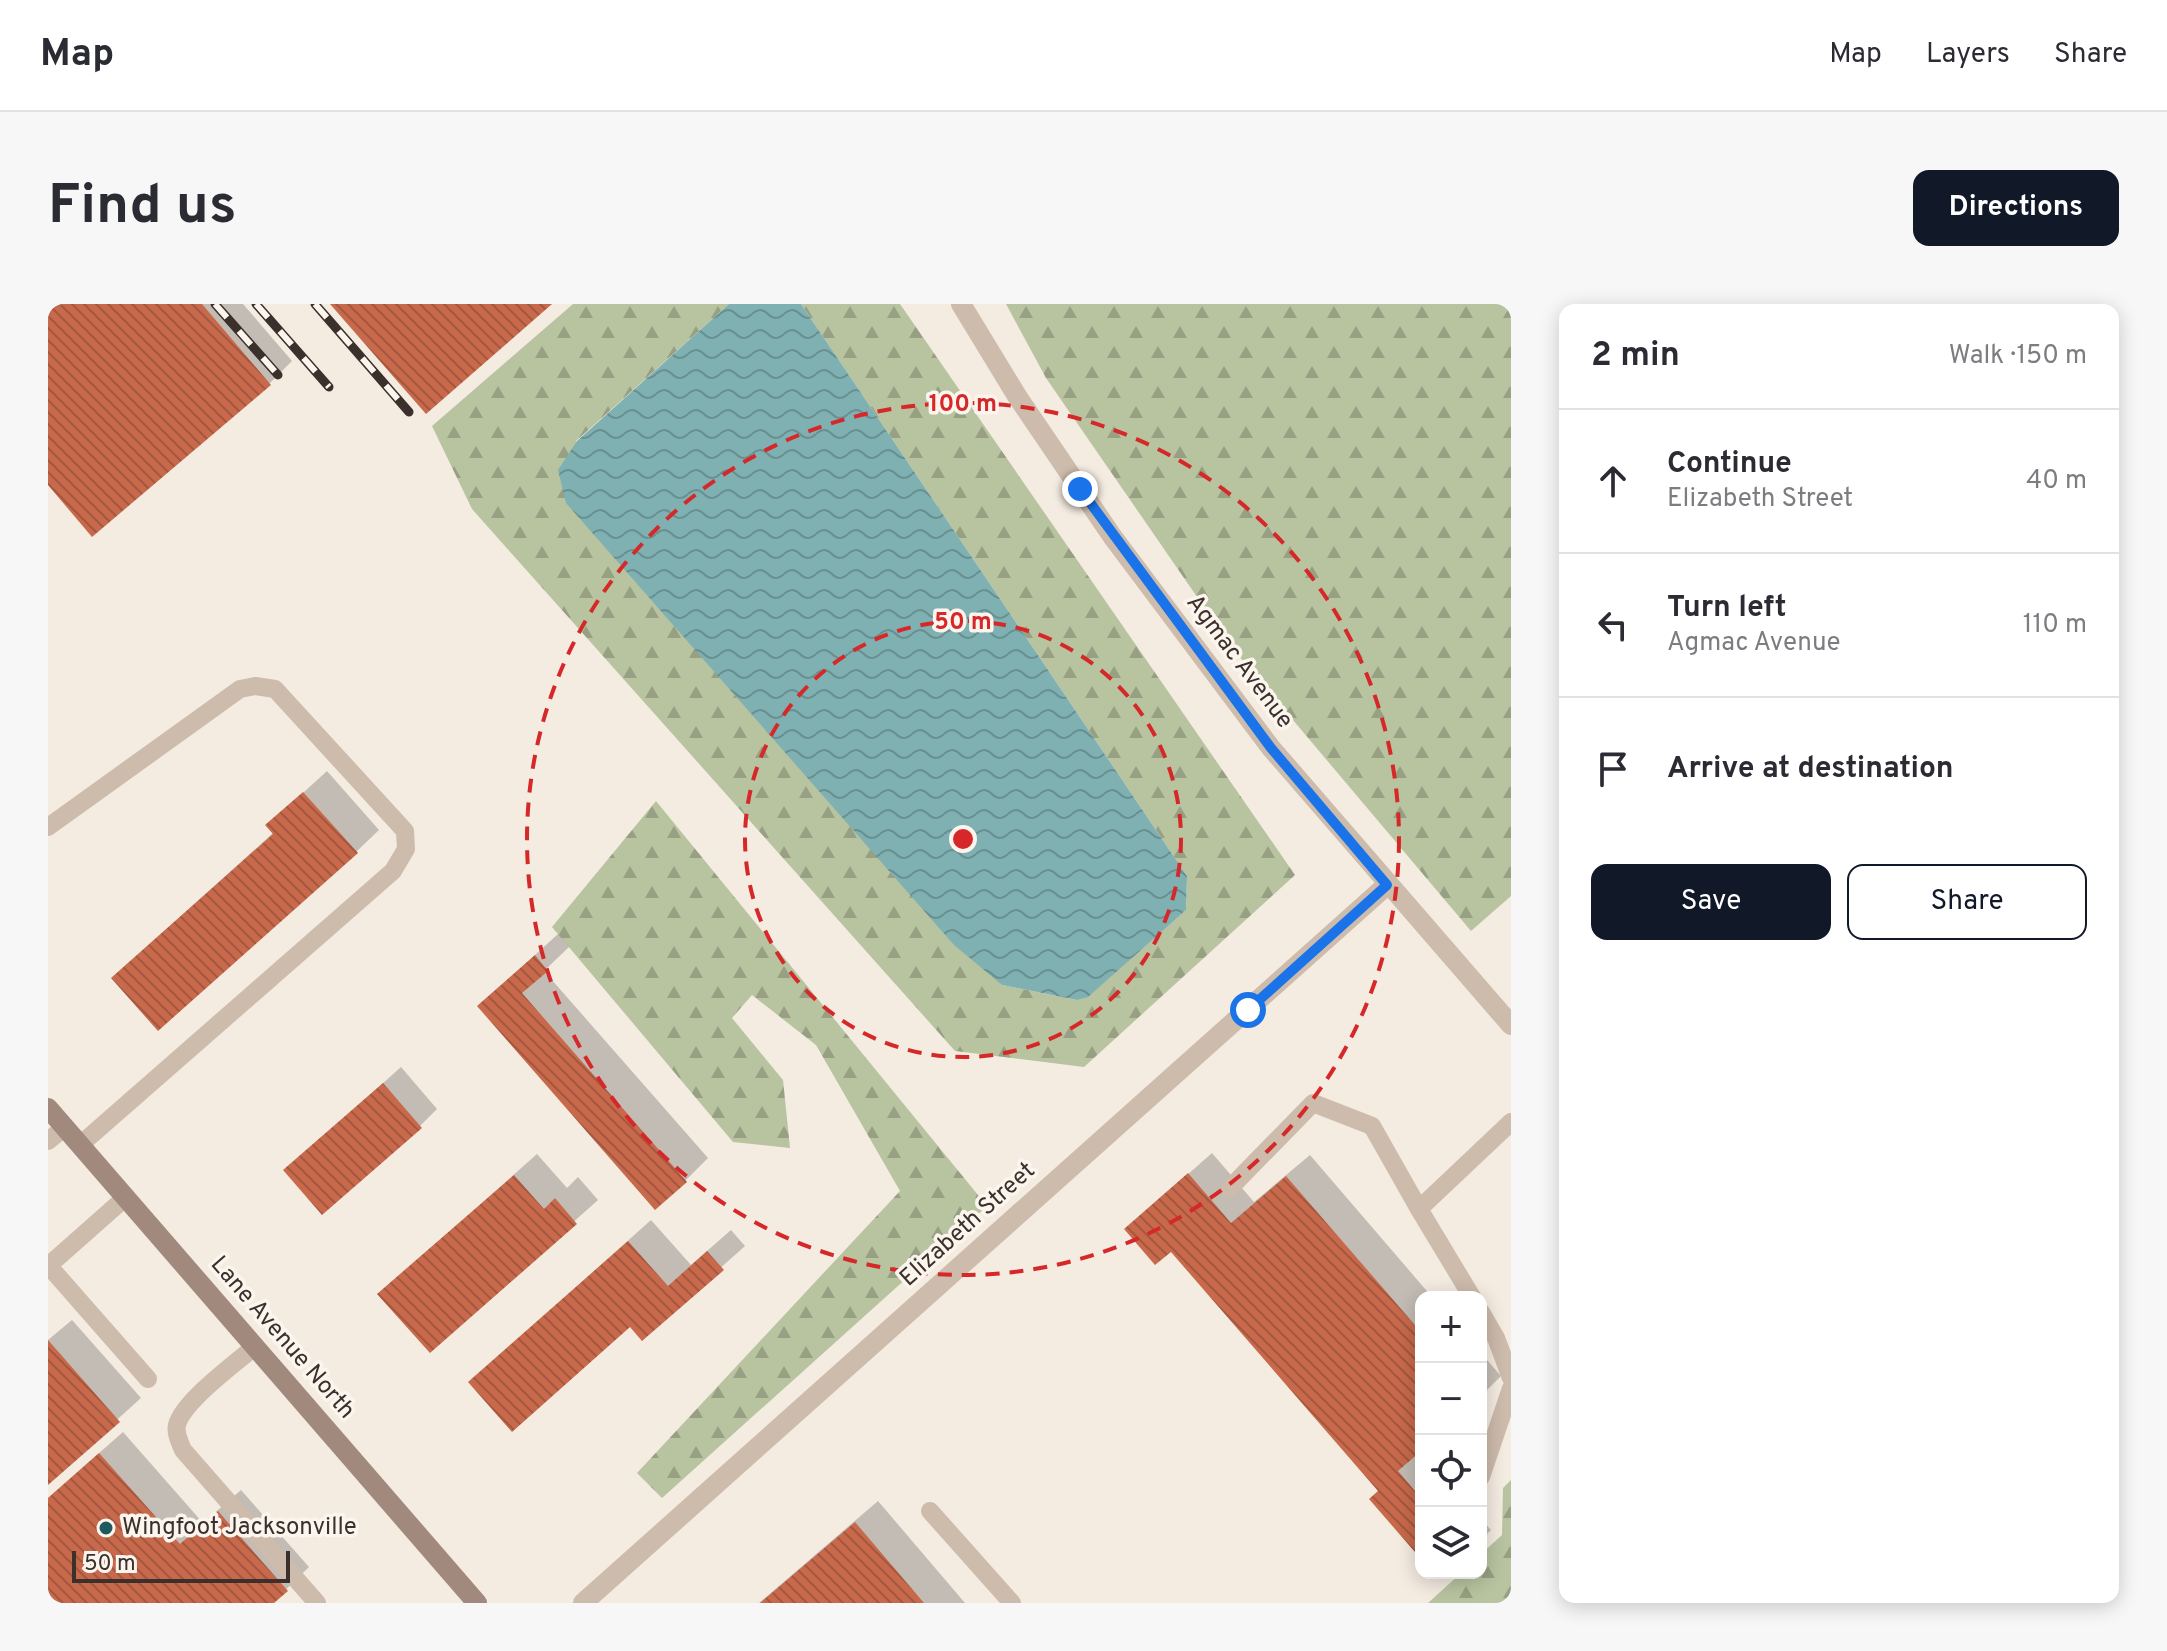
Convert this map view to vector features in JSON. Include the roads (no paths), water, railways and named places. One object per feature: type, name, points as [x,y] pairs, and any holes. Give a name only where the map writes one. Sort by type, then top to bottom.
[{"type":"main road","name":"Lane Avenue North","points":[[48,1108],[473,1602]]},
{"type":"street","name":"Agmac Avenue","points":[[961,304],[1017,396],[1112,536],[1271,748],[1511,1025]]},
{"type":"street","name":"Elizabeth Street","points":[[583,1603],[1387,885]]},
{"type":"lane","points":[[48,827],[240,689],[255,686],[275,689],[405,831],[406,849],[393,871],[80,1145]]},
{"type":"lane","points":[[1229,1189],[1313,1103],[1372,1126],[1468,1291]]},
{"type":"lane","points":[[1419,1209],[1511,1122]]},
{"type":"lane","points":[[48,1141],[65,1127]]},
{"type":"lane","points":[[126,1197],[48,1266],[148,1379]]},
{"type":"lane","points":[[1487,1322],[1511,1378]]},
{"type":"lane","points":[[254,1347],[185,1411],[177,1426],[178,1439],[183,1450],[317,1603]]},
{"type":"lane","points":[[1487,1459],[1511,1388]]},
{"type":"lane","points":[[930,1511],[1012,1603]]},
{"type":"water","points":[[729,304],[801,304],[1187,876],[1186,910],[1088,997],[1077,1000],[1002,985],[954,945],[566,503],[558,470],[577,441]]},
{"type":"railway","points":[[215,304],[278,375]]},
{"type":"railway","points":[[256,304],[329,387]]},
{"type":"railway","points":[[315,304],[409,412]]},
{"type":"place","name":"Wingfoot Jacksonville","points":[[106,1528]]}]
